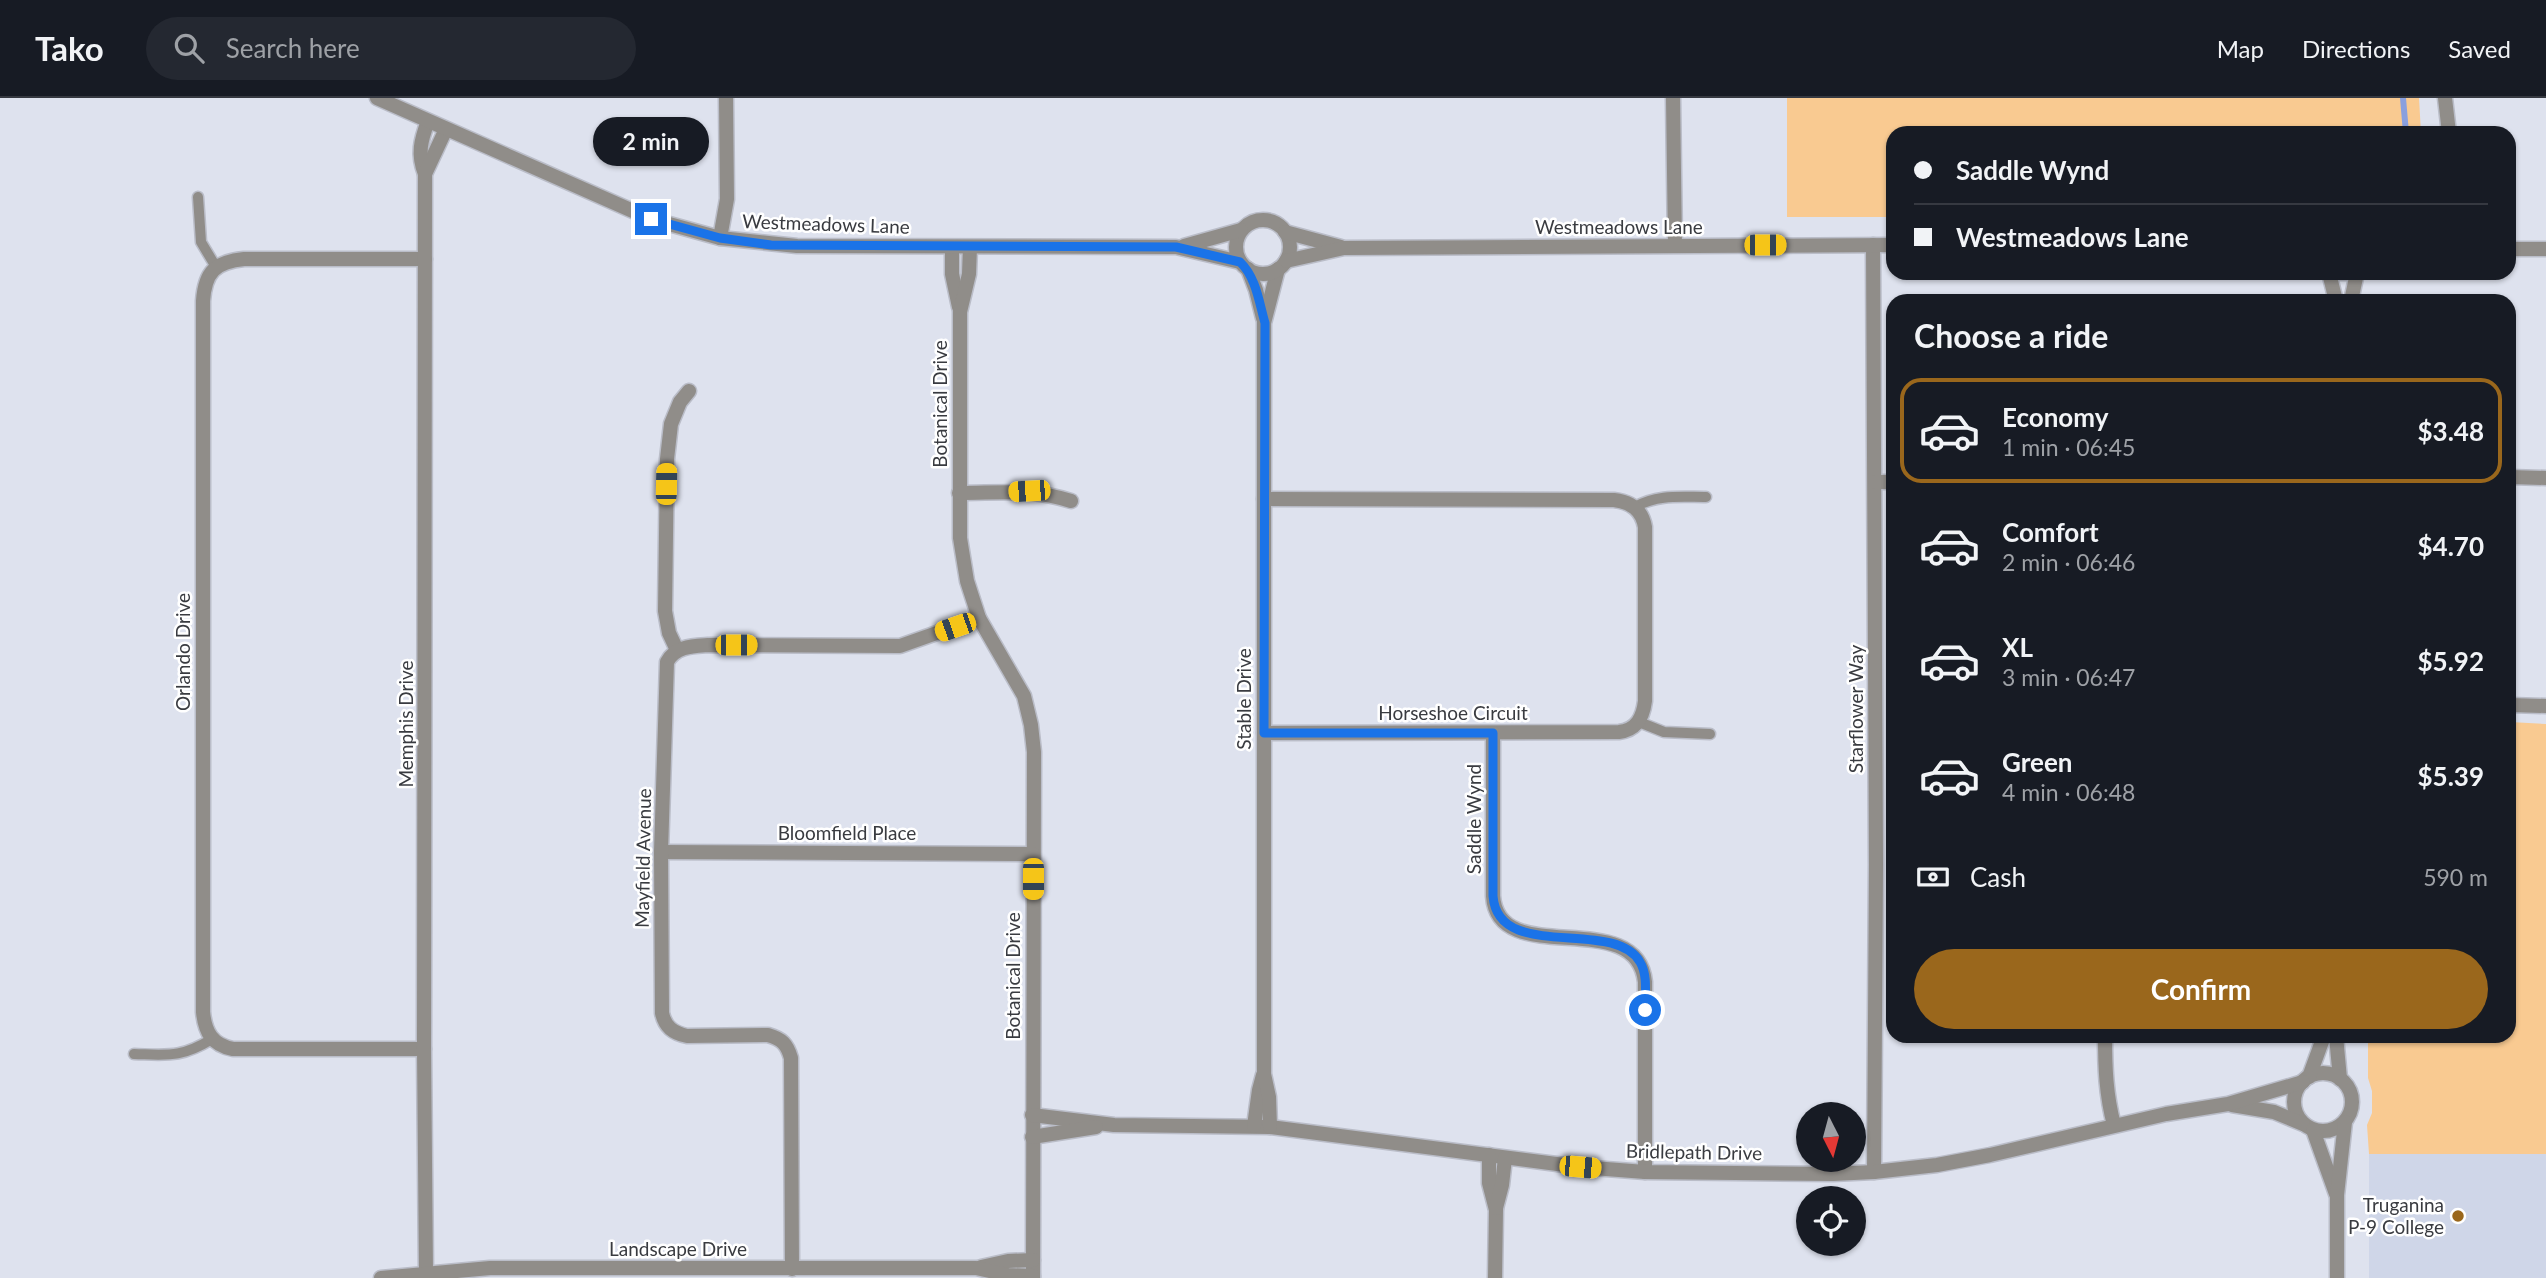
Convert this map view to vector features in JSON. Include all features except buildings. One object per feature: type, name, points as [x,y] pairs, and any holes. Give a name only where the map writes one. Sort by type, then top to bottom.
[{"type":"street","name":"Westmeadows Lane","points":[[377,98],[651,219],[720,238],[797,246],[1176,247],[1241,230]]},
{"type":"street","points":[[720,238],[727,199],[726,98]]},
{"type":"street","points":[[1673,98],[1675,245]]},
{"type":"street","points":[[2445,98],[2448,126]]},
{"type":"street","name":"Memphis Drive","points":[[426,1273],[425,174],[420,145],[428,121]]},
{"type":"street","name":"Memphis Drive","points":[[425,174],[446,129]]},
{"type":"street","points":[[1264,220],[1272,222],[1285,232],[1290,246],[1282,265],[1261,274],[1244,266],[1236,246],[1241,230],[1255,221],[1264,220]]},
{"type":"street","name":"Westmeadows Lane","points":[[1285,232],[1344,248]]},
{"type":"street","name":"Starflower Way","points":[[1873,245],[1874,1172]]},
{"type":"street","name":"Westmeadows Lane","points":[[1282,265],[1344,248],[1886,245]]},
{"type":"street","name":"Botanical Drive","points":[[952,247],[952,274],[960,312],[960,538],[967,580],[979,618],[1024,696],[1034,752],[1032,1277]]},
{"type":"street","name":"Botanical Drive","points":[[960,312],[969,274],[970,247]]},
{"type":"street","name":"Westmeadows Lane","points":[[1176,247],[1244,266]]},
{"type":"street","points":[[2516,249],[2546,249]]},
{"type":"street","points":[[216,267],[244,259],[425,259]]},
{"type":"street","name":"Stable Drive","points":[[1265,323],[1282,265]]},
{"type":"street","name":"Stable Drive","points":[[1244,266],[1256,290],[1265,323],[1264,1074],[1269,1097],[1270,1127]]},
{"type":"street","name":"Orlando Drive","points":[[212,1039],[205,1027],[203,1012],[203,302],[206,282],[216,267]]},
{"type":"street","points":[[689,391],[680,402],[671,424],[667,459],[665,611],[669,634],[677,650],[709,645],[900,646],[979,618]]},
{"type":"street","points":[[2516,477],[2546,478]]},
{"type":"street","points":[[1875,482],[1886,482]]},
{"type":"street","points":[[959,493],[1029,491],[1071,501]]},
{"type":"street","points":[[1264,499],[1614,500],[1635,506],[1643,517],[1645,527],[1645,701],[1639,722]]},
{"type":"street","name":"Mayfield Avenue","points":[[677,650],[670,656],[665,674],[661,852],[664,1020],[676,1033],[768,1035],[780,1038],[788,1048],[791,1058],[792,1269]]},
{"type":"street","points":[[2516,705],[2546,706]]},
{"type":"street","name":"Horseshoe Circuit","points":[[1264,733],[1619,732],[1633,728],[1639,722]]},
{"type":"street","name":"Saddle Wynd","points":[[1493,733],[1493,896],[1499,918],[1504,924],[1521,931],[1620,947],[1636,956],[1641,963],[1645,982],[1645,1172]]},
{"type":"street","name":"Bloomfield Place","points":[[661,852],[1033,854]]},
{"type":"street","points":[[212,1039],[225,1048],[233,1049],[424,1049]]},
{"type":"street","points":[[2105,1043],[2107,1100],[2114,1125]]},
{"type":"street","points":[[2321,1043],[2306,1079],[2298,1088],[2294,1103],[2295,1110],[2308,1127],[2337,1195]]},
{"type":"street","points":[[2337,1043],[2340,1079]]},
{"type":"street","points":[[2306,1079],[2325,1073],[2340,1079],[2347,1086],[2353,1104],[2345,1122],[2337,1195],[2337,1278]]},
{"type":"street","name":"Stable Drive","points":[[1254,1126],[1264,1074]]},
{"type":"street","name":"Bridlepath Drive","points":[[1032,1115],[1115,1125],[1270,1127],[1505,1158],[1645,1172],[1874,1172],[1937,1165],[1990,1155],[2165,1114],[2228,1104],[2306,1079]]},
{"type":"street","name":"Bridlepath Drive","points":[[2228,1104],[2274,1112],[2308,1127]]},
{"type":"street","points":[[2308,1127],[2330,1131],[2345,1122]]},
{"type":"street","name":"Bridlepath Drive","points":[[1032,1137],[1115,1125]]},
{"type":"street","points":[[1489,1155],[1489,1183],[1496,1210]]},
{"type":"street","points":[[1495,1278],[1496,1210],[1505,1158]]},
{"type":"street","name":"Landscape Drive","points":[[380,1278],[490,1268],[770,1273],[792,1269],[976,1268],[1008,1261],[1032,1260]]},
{"type":"street","name":"Landscape Drive","points":[[976,1268],[1032,1277]]},
{"type":"lane","points":[[198,197],[201,242],[216,267]]},
{"type":"lane","points":[[1635,506],[1658,498],[1706,496]]},
{"type":"lane","points":[[1639,722],[1664,732],[1710,734]]},
{"type":"lane","points":[[134,1054],[183,1054],[212,1039]]},
{"type":"shaded area","points":[[1787,98],[2419,98],[2421,126],[1886,126],[1886,217],[1787,217]]},
{"type":"shaded area","points":[[2516,722],[2546,724],[2546,1154],[2369,1154],[2367,1125],[2372,1113],[2372,1091],[2368,1078],[2368,1043],[2516,1043]]},
{"type":"shaded area","name":"Truganina P-9 College","points":[[2369,1154],[2546,1154],[2546,1278],[2369,1278]]},
{"type":"waterway","points":[[2403,98],[2405,126]]},
{"type":"place","name":"Truganina P-9 College","points":[[2458,1216]]},
{"type":"route","points":[[651,219],[720,238],[771,245],[1176,247],[1240,262],[1248,269],[1265,323],[1264,733],[1493,733],[1495,911],[1504,924],[1521,931],[1609,944],[1629,950],[1641,963],[1644,972],[1645,1010]]}]
